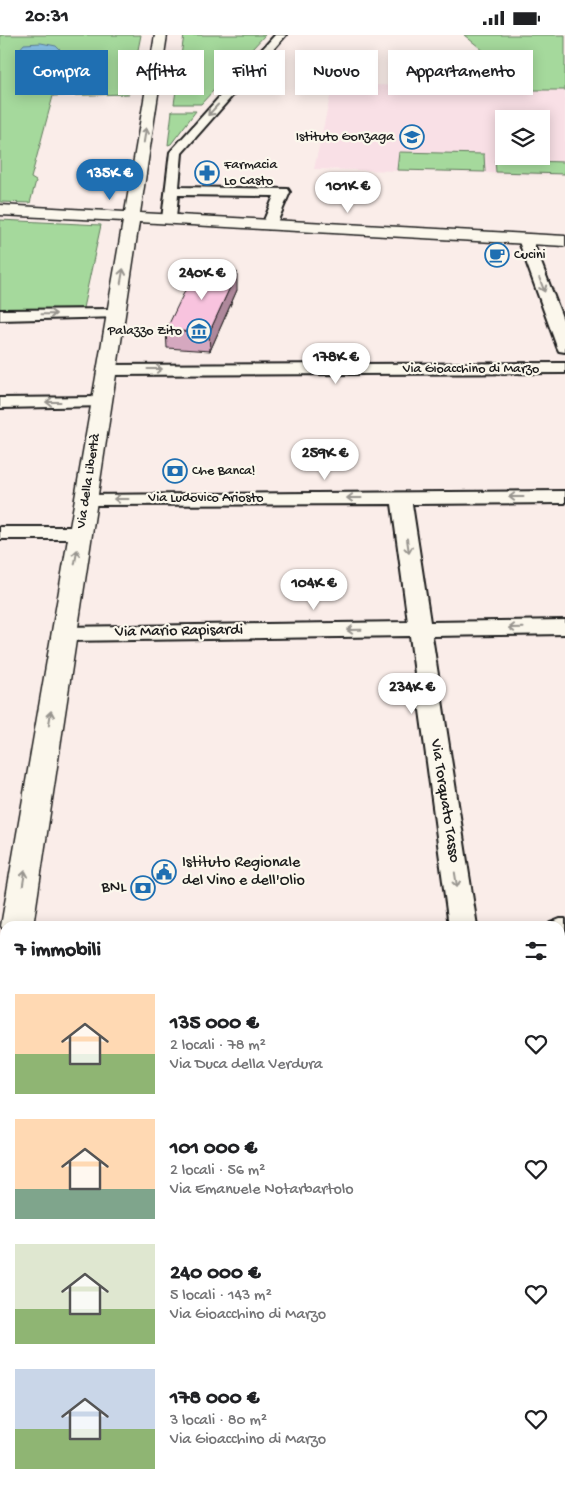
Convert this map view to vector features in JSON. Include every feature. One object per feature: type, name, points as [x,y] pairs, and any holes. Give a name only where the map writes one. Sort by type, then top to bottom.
[{"type":"street","name":"Via della Libertà","points":[[18,921],[161,35]]},
{"type":"street","points":[[169,219],[176,152],[281,35]]},
{"type":"street","points":[[171,191],[284,192],[269,225]]},
{"type":"street","points":[[0,210],[565,241]]},
{"type":"street","points":[[525,239],[565,347]]},
{"type":"street","points":[[0,315],[116,314]]},
{"type":"street","name":"Via Gioacchino di Marzo","points":[[107,370],[565,368]]},
{"type":"street","points":[[0,403],[101,402]]},
{"type":"street","name":"Via Ludovico Ariosto","points":[[86,499],[565,497]]},
{"type":"street","name":"Via Torquato Tasso","points":[[401,498],[418,629],[462,921]]},
{"type":"street","points":[[0,533],[80,533]]},
{"type":"street","name":"Via Mario Rapisardi","points":[[64,633],[565,627]]},
{"type":"shaded area","name":"Istituto Gonzaga","points":[[378,85],[388,85],[388,95],[533,95],[533,89],[565,90],[565,175],[314,169],[331,95],[378,95]]},
{"type":"green space","points":[[0,35],[141,35],[138,50],[118,50],[118,94],[108,95],[108,50],[15,50],[15,95],[91,95],[53,96],[31,178],[36,181],[30,203],[0,202]]},
{"type":"green space","points":[[184,35],[265,35],[251,50],[214,50],[214,90],[201,104],[174,104],[175,95],[204,95],[204,50],[182,50]]},
{"type":"green space","points":[[464,35],[565,35],[565,90],[533,90],[533,50],[483,50]]},
{"type":"green space","points":[[172,111],[196,111],[171,144],[168,145]]},
{"type":"green space","points":[[399,152],[484,154],[485,172],[397,170]]},
{"type":"green space","points":[[550,162],[565,162],[565,174],[496,172],[495,165],[550,165]]},
{"type":"green space","points":[[0,220],[101,225],[83,308],[0,309]]},
{"type":"water","points":[[41,43],[56,46],[60,50],[19,50],[24,44]]},
{"type":"building","points":[[195,270],[237,272],[209,333],[166,330]]},
{"type":"place","name":"Istituto Gonzaga","points":[[412,137]]},
{"type":"place","name":"Farmacia Lo Casto","points":[[207,173]]},
{"type":"place","name":"Cucini","points":[[497,255]]},
{"type":"place","name":"Palazzo Zito","points":[[199,331]]},
{"type":"place","name":"Che Banca!","points":[[175,471]]},
{"type":"place","name":"Istituto Regionale del Vino e dell'Olio","points":[[164,872]]},
{"type":"place","name":"BNL","points":[[143,888]]}]
